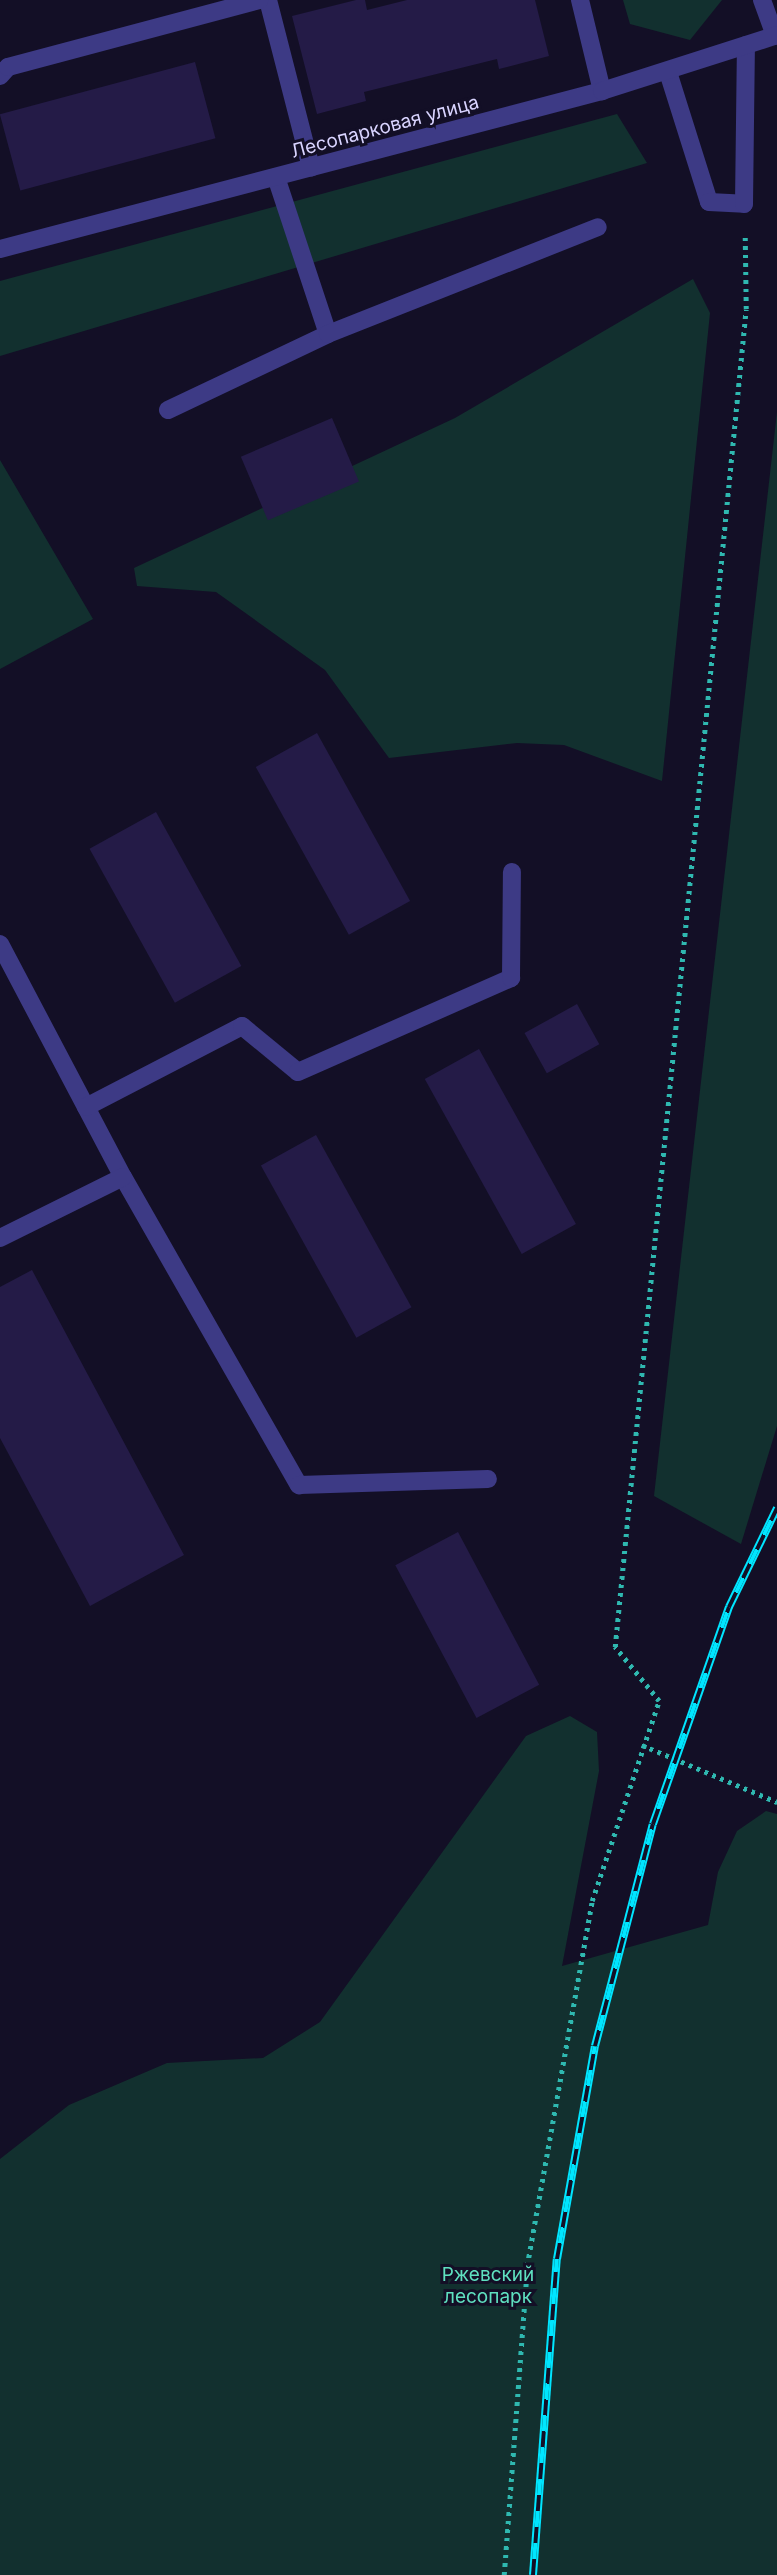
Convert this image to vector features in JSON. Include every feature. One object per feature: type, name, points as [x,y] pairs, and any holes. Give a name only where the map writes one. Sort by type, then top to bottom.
[{"type":"street","points":[[0,76],[8,67],[259,0]]},
{"type":"street","points":[[268,0],[312,168]]},
{"type":"street","points":[[580,0],[602,91]]},
{"type":"street","points":[[762,0],[776,35]]},
{"type":"street","name":"Лесопарковая улица","points":[[0,249],[602,91],[776,35]]},
{"type":"street","points":[[667,72],[709,202],[744,204],[746,45]]},
{"type":"street","points":[[276,177],[328,334]]},
{"type":"street","points":[[169,410],[328,334],[598,227]]},
{"type":"street","points":[[86,1107],[242,1026],[299,1072],[511,978],[512,873]]},
{"type":"street","points":[[0,944],[123,1177],[299,1485],[488,1479]]},
{"type":"street","points":[[0,1238],[123,1177]]},
{"type":"path","points":[[504,2575],[527,2266],[592,1901],[642,1745],[659,1701],[615,1647],[745,323],[744,204]]},
{"type":"path","points":[[642,1745],[777,1802]]},
{"type":"green space","points":[[623,0],[722,0],[690,40],[630,24]]},
{"type":"green space","points":[[617,114],[647,163],[0,356],[0,281]]},
{"type":"green space","points":[[693,279],[710,313],[662,781],[564,745],[517,743],[389,758],[325,670],[216,592],[137,586],[134,568],[455,418]]},
{"type":"green space","points":[[777,412],[777,1426],[741,1544],[654,1496]]},
{"type":"green space","points":[[0,460],[93,619],[0,669]]},
{"type":"green space","name":"Ржевский лесопарк","points":[[570,1716],[597,1732],[599,1771],[562,1966],[708,1925],[718,1872],[737,1831],[766,1811],[777,1814],[777,2575],[0,2575],[0,2159],[69,2105],[167,2063],[263,2058],[320,2022],[526,1736]]},
{"type":"building","points":[[365,0],[367,10],[407,0],[535,0],[549,56],[499,69],[497,59],[364,92],[366,101],[317,114],[292,16]]},
{"type":"building","points":[[195,62],[215,138],[20,191],[0,114]]},
{"type":"building","points":[[332,418],[359,482],[268,520],[241,457]]},
{"type":"building","points":[[317,733],[410,901],[349,935],[256,767]]},
{"type":"building","points":[[156,812],[241,966],[175,1003],[90,849]]},
{"type":"building","points":[[577,1004],[599,1044],[547,1073],[525,1033]]},
{"type":"building","points":[[479,1049],[576,1224],[522,1254],[425,1079]]},
{"type":"building","points":[[316,1135],[412,1307],[356,1338],[261,1166]]},
{"type":"building","points":[[32,1270],[184,1555],[90,1606],[0,1438],[0,1287]]},
{"type":"building","points":[[458,1532],[539,1685],[477,1718],[395,1565]]},
{"type":"railway","points":[[533,2575],[557,2259],[595,2046],[653,1824],[729,1607],[777,1508]]}]
